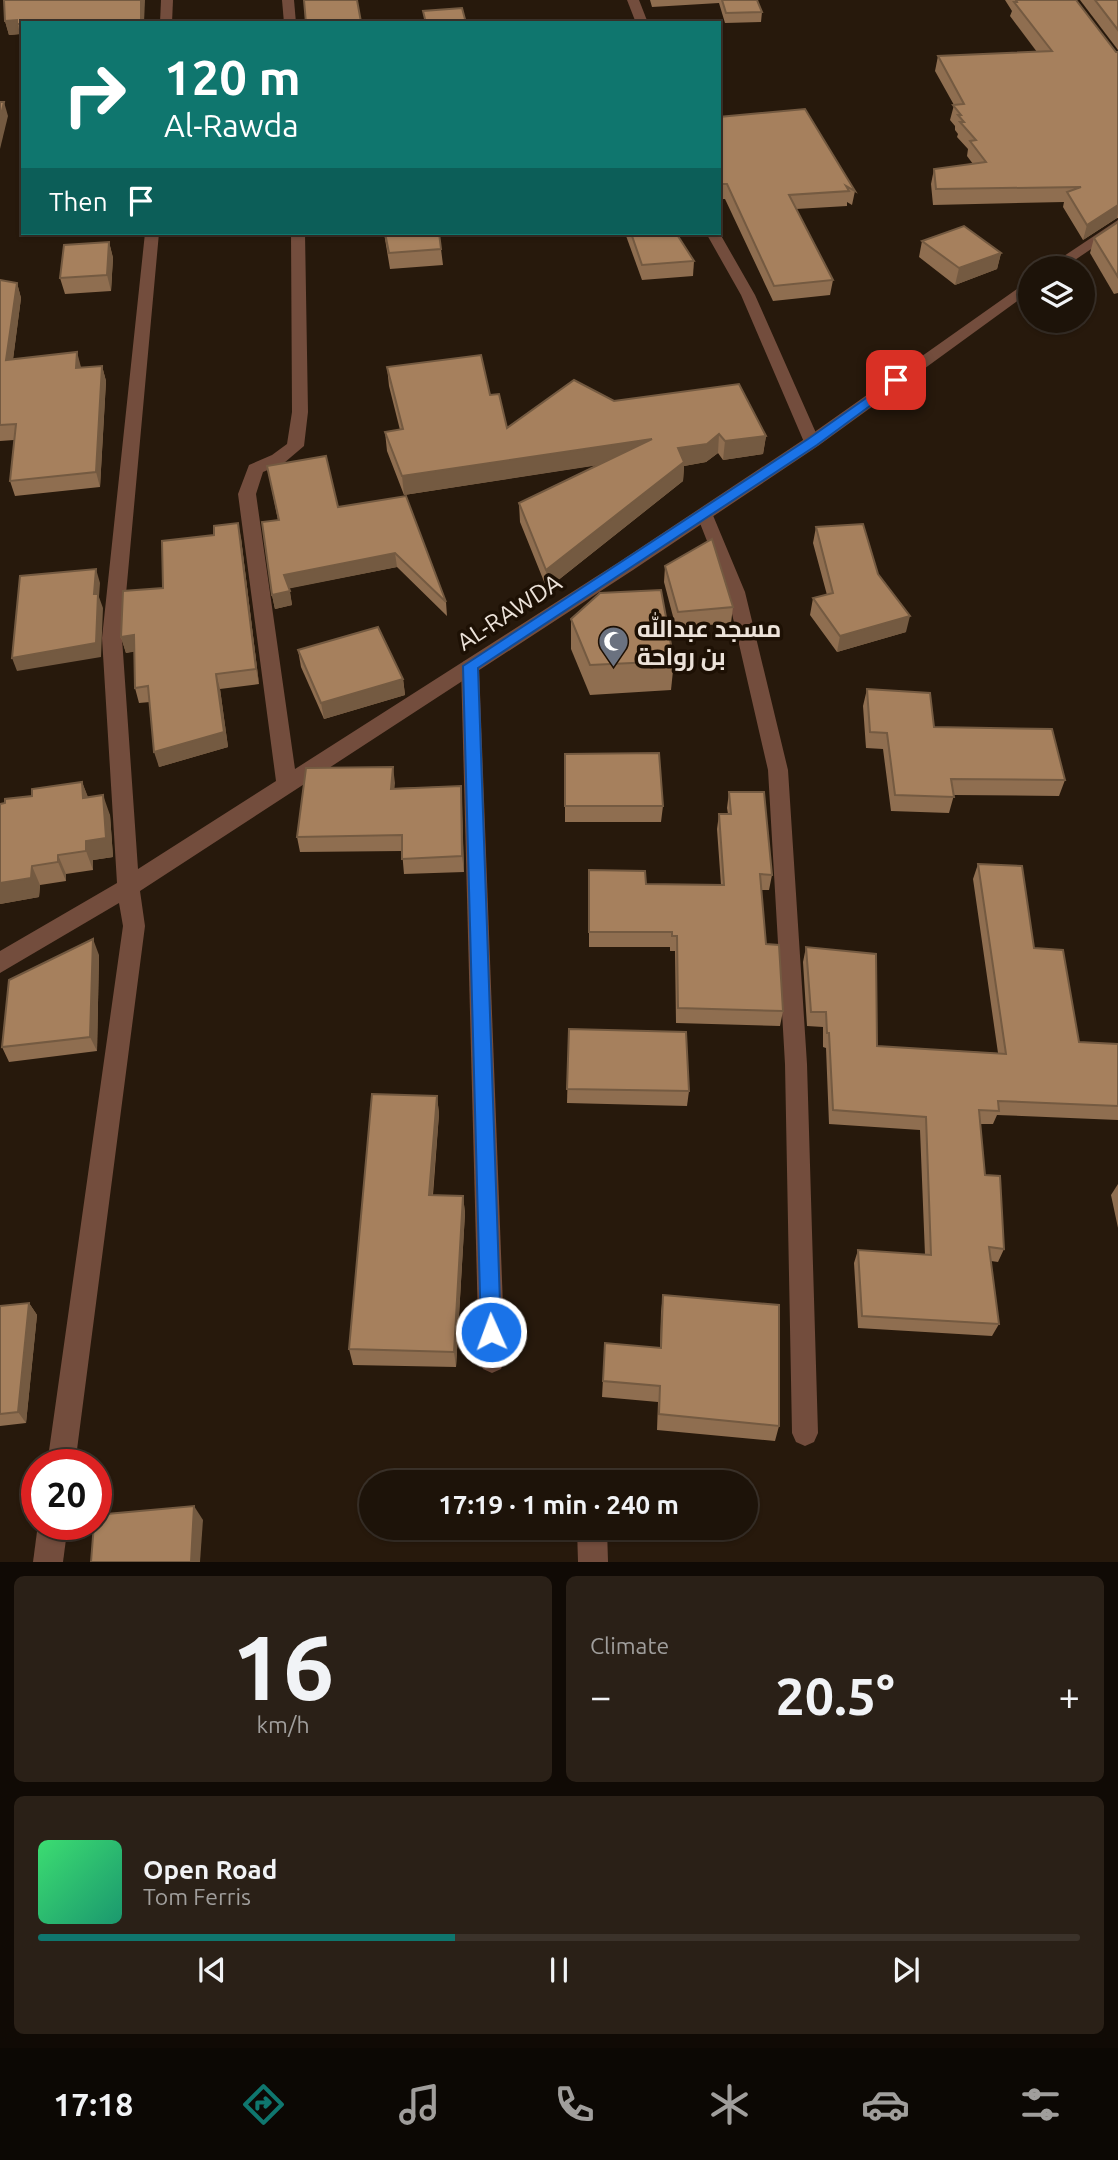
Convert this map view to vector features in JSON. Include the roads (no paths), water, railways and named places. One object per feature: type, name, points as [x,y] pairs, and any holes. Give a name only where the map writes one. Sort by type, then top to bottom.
[{"type":"street","points":[[166,21],[167,0]]},
{"type":"street","points":[[288,0],[289,21]]},
{"type":"street","points":[[1071,256],[1118,224]]},
{"type":"street","points":[[63,1449],[134,926],[128,887],[112,638],[152,235]]},
{"type":"street","points":[[286,785],[247,494],[255,469],[278,459],[295,446],[300,412],[298,235]]},
{"type":"street","name":"AL-RAWDA","points":[[0,963],[128,887],[812,442],[1018,293]]},
{"type":"street","points":[[48,1562],[51,1540]]},
{"type":"street","points":[[592,1540],[593,1562]]},
{"type":"lane","points":[[633,0],[641,21]]},
{"type":"lane","points":[[714,235],[748,295],[812,442]]},
{"type":"lane","points":[[704,513],[736,592],[778,770],[796,1064],[805,1433]]},
{"type":"lane","points":[[470,666],[492,1360]]},
{"type":"place","name":"مسجد عبدالله بن رواحة","points":[[614,669]]}]
